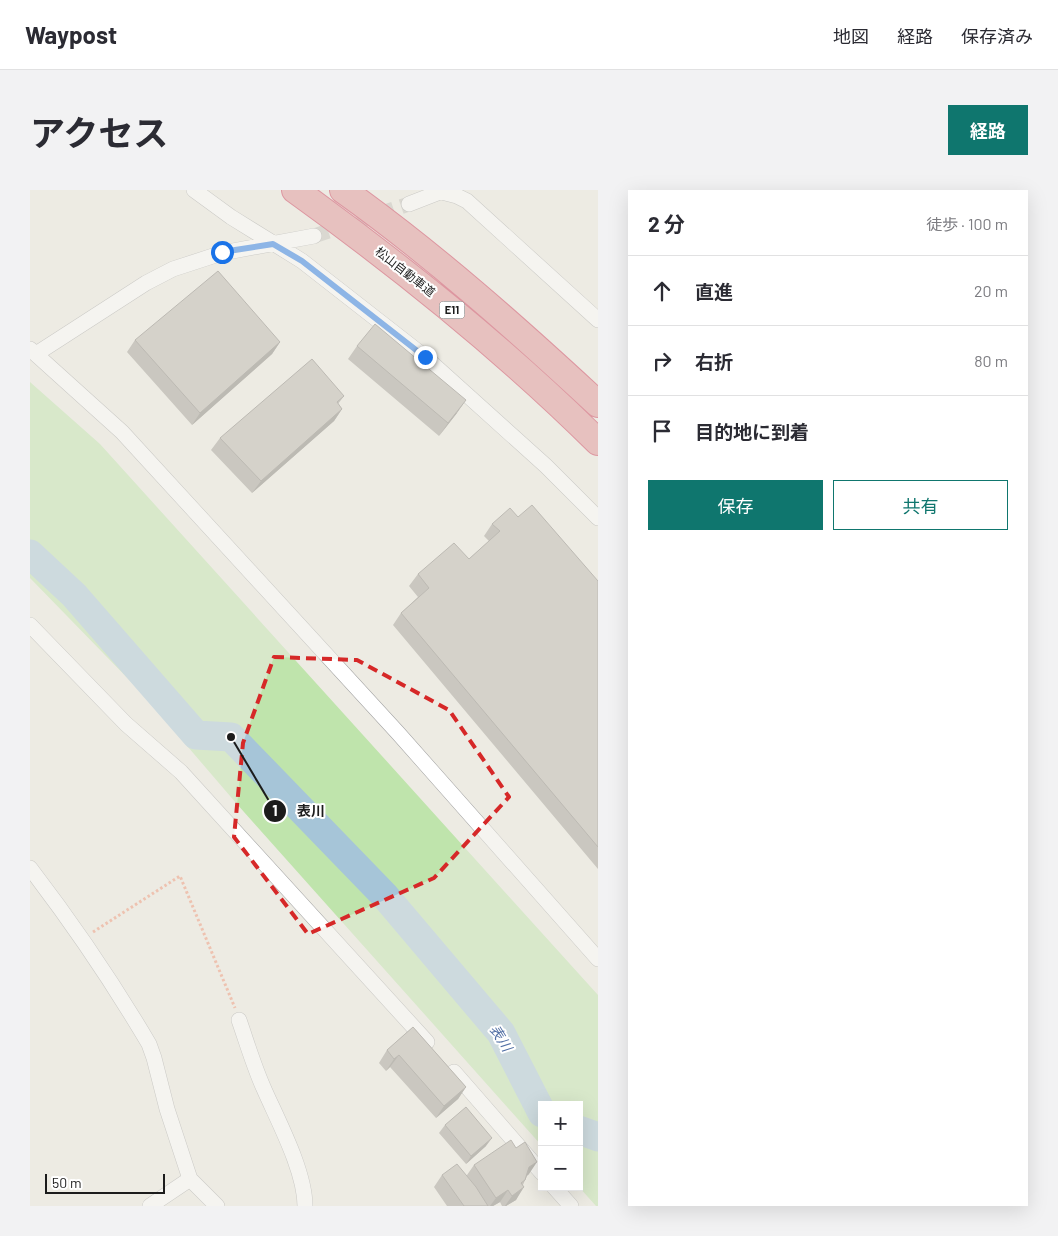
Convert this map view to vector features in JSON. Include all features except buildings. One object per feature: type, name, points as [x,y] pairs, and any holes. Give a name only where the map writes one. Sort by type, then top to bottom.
[{"type":"highway","name":"松山自動車道","points":[[296,190],[364,240],[500,350],[598,442]]},
{"type":"highway","name":"E11","points":[[343,190],[450,272],[518,330],[598,404]]},
{"type":"street","points":[[194,190],[273,244],[302,261],[425,357],[546,466],[598,518]]},
{"type":"street","points":[[409,204],[441,191],[467,201],[598,320]]},
{"type":"street","points":[[314,236],[222,252],[173,269],[158,276],[33,351],[122,432],[398,733],[598,959]]},
{"type":"street","points":[[30,625],[126,724],[181,772],[538,1168]]},
{"type":"street","points":[[30,868],[82,939],[149,1044],[167,1109],[190,1179],[217,1206]]},
{"type":"street","points":[[239,1020],[263,1088],[294,1160],[302,1185],[305,1206]]},
{"type":"street","points":[[150,1206],[190,1179]]},
{"type":"street","points":[[557,1191],[570,1206]]},
{"type":"path","points":[[82,939],[180,876],[221,972],[239,1020]]},
{"type":"highlighted area","points":[[274,657],[357,660],[449,710],[509,797],[434,878],[308,934],[234,837],[243,743]]},
{"type":"green space","points":[[30,382],[100,444],[598,995],[598,1206],[583,1191],[583,1101],[538,1101],[538,1142],[236,803],[140,691],[30,578]]},
{"type":"waterway","name":"表川","points":[[30,554],[74,595],[196,735],[231,737],[385,896],[501,1033],[538,1105]]},
{"type":"waterway","name":"表川","points":[[583,1131],[598,1137]]},
{"type":"tunnel","points":[[314,236],[409,204]]},
{"type":"place","name":"表川","points":[[231,737]]},
{"type":"route","points":[[222,252],[273,244],[302,261],[425,357]]}]
